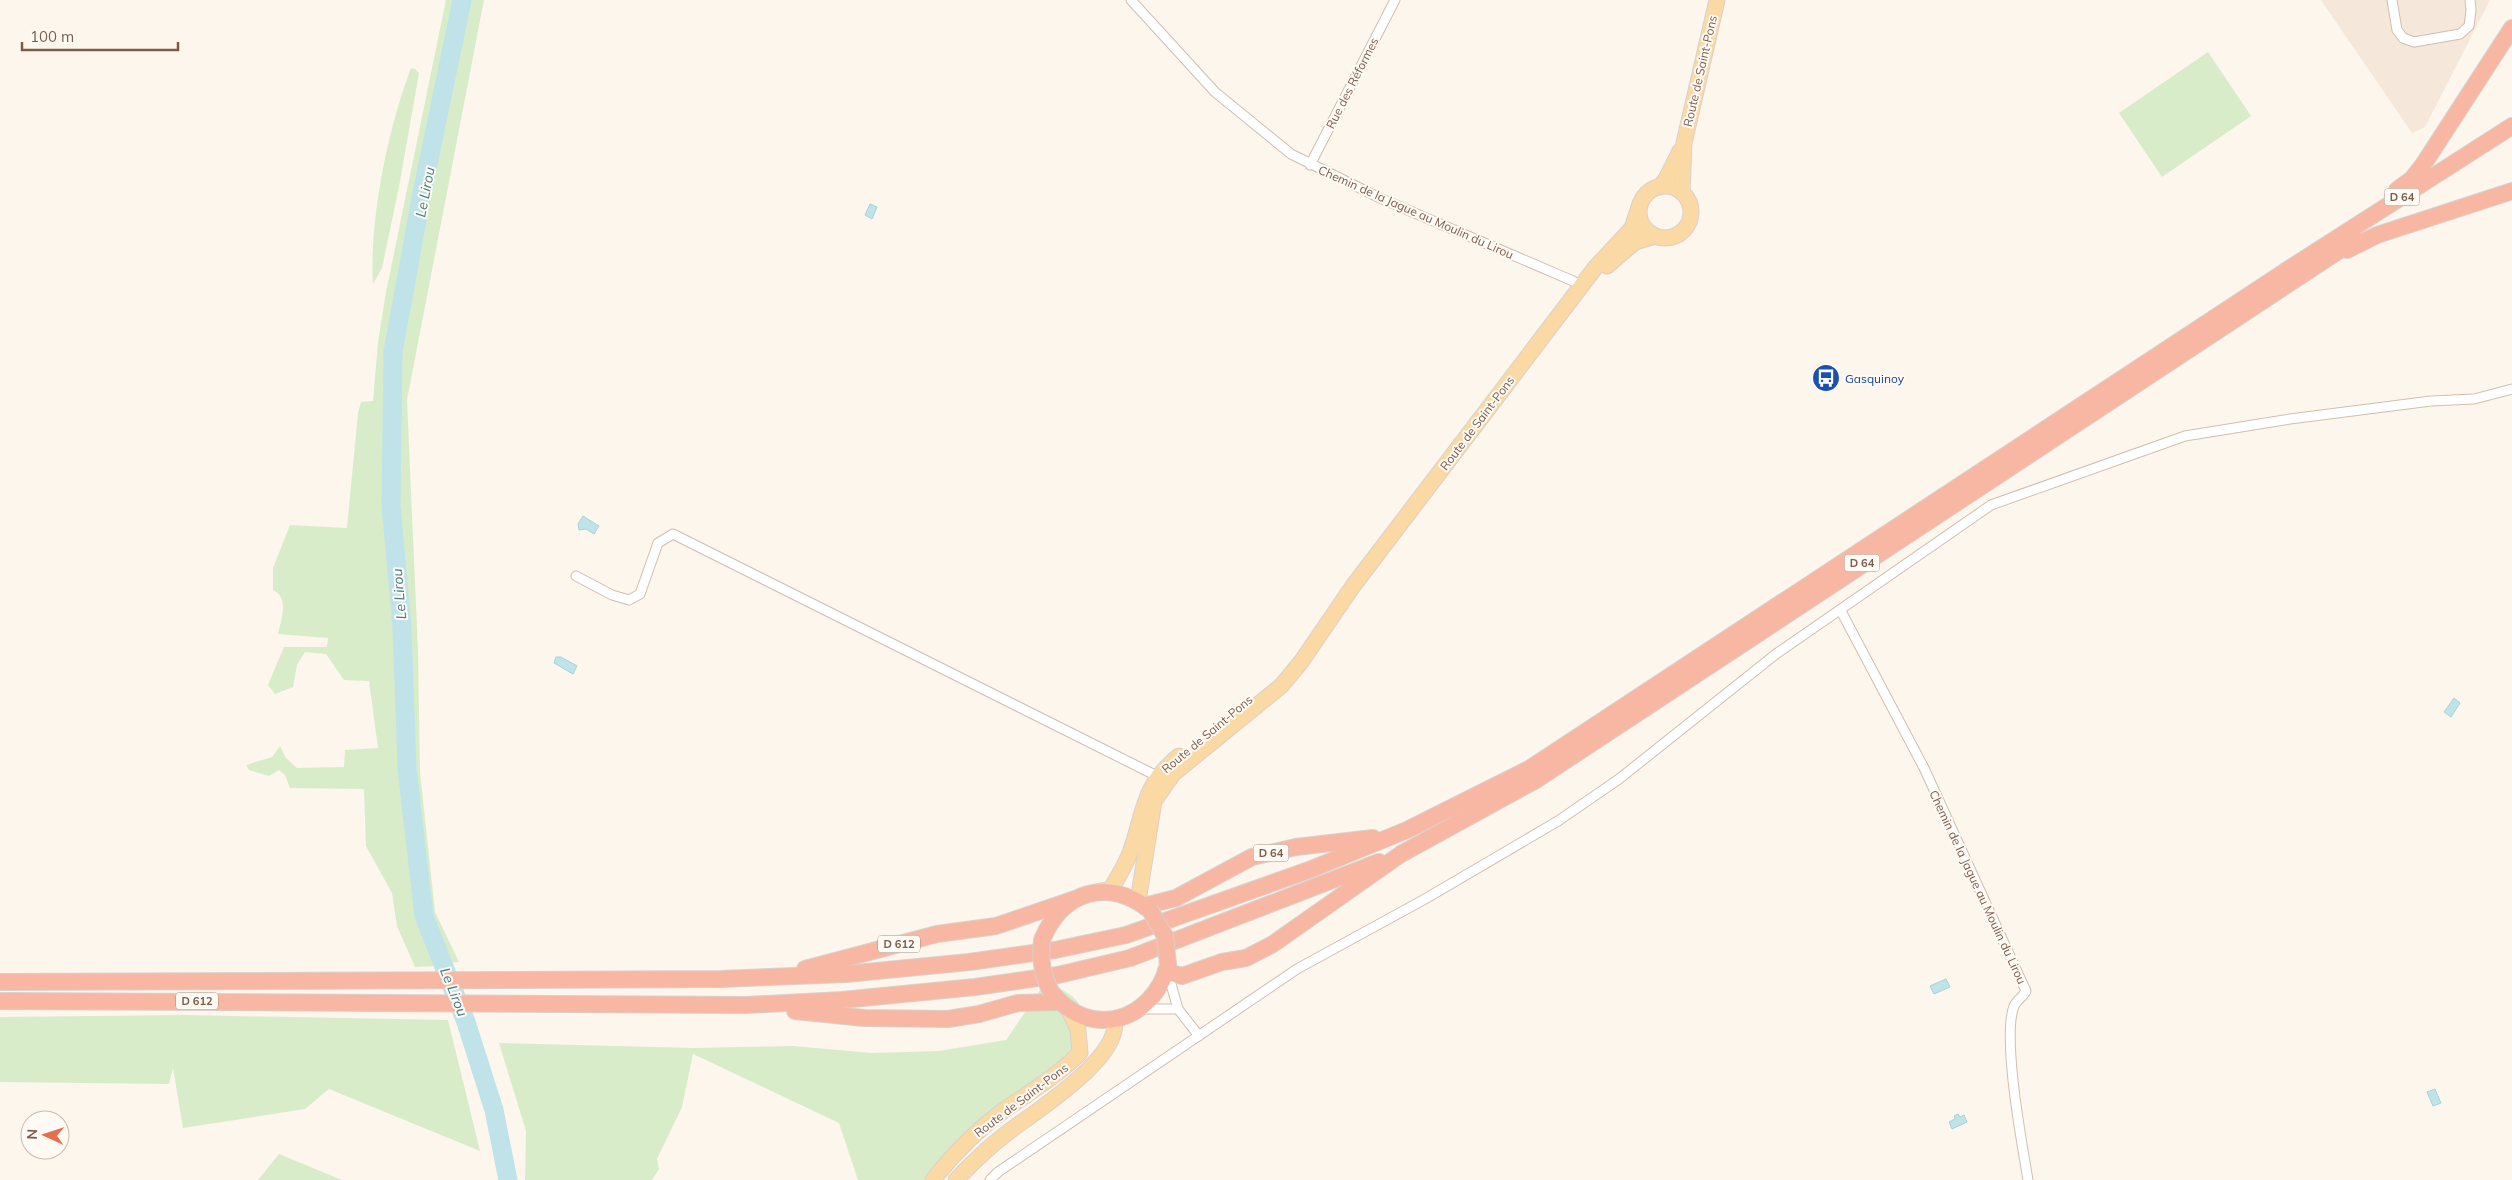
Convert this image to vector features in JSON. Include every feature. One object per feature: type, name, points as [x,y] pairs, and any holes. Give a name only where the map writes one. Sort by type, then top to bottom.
[{"type":"highway","points":[[2292,267],[2412,179],[2512,28]]},
{"type":"highway","name":"D 64","points":[[1144,906],[1176,898],[1252,857],[1296,848],[1373,838],[1407,830],[1529,769],[2292,267],[2512,126]]},
{"type":"highway","name":"D 64","points":[[1166,972],[1182,976],[1222,962],[1246,958],[1260,951],[1321,911],[1401,854],[1536,780],[2512,135]]},
{"type":"highway","points":[[2318,264],[2377,235],[2512,191]]},
{"type":"highway","points":[[720,979],[846,974],[969,962],[1062,949],[1126,935],[1310,870],[1407,830]]},
{"type":"highway","points":[[746,1005],[842,1000],[975,987],[1058,975],[1130,958],[1401,854]]},
{"type":"highway","points":[[1108,892],[1123,894],[1144,906],[1159,922],[1168,950],[1166,972],[1154,996],[1141,1009],[1114,1020],[1098,1020],[1083,1017],[1060,1001],[1043,976],[1040,958],[1042,940],[1049,923],[1060,909],[1075,899],[1092,893],[1108,892]]},
{"type":"highway","name":"D 612","points":[[0,982],[720,979],[793,972],[937,934],[996,926],[1075,899]]},
{"type":"highway","name":"D 612","points":[[0,1001],[746,1005],[864,1018],[948,1019],[980,1014],[1018,1004],[1060,1001]]},
{"type":"main road","name":"Route de Saint-Pons","points":[[1682,192],[1684,143],[1717,0]]},
{"type":"main road","name":"Route de Saint-Pons","points":[[1659,187],[1672,169],[1684,143]]},
{"type":"main road","points":[[1659,187],[1671,187],[1682,192],[1691,208],[1691,217],[1686,228],[1671,238],[1655,236],[1642,223],[1640,204],[1647,193],[1659,187]]},
{"type":"main road","name":"Route de Saint-Pons","points":[[1092,893],[1112,889],[1132,849],[1143,809],[1161,780],[1174,774],[1281,686],[1301,662],[1353,586],[1594,268],[1632,228],[1640,204]]},
{"type":"main road","name":"Route de Saint-Pons","points":[[1582,285],[1635,242],[1655,236]]},
{"type":"main road","name":"Route de Saint-Pons","points":[[1144,906],[1154,801],[1161,780]]},
{"type":"main road","name":"Route de Saint-Pons","points":[[933,1180],[973,1136],[1006,1109],[1067,1066],[1080,1053],[1078,1030],[1060,1001]]},
{"type":"main road","name":"Route de Saint-Pons","points":[[956,1180],[973,1162],[1006,1134],[1089,1070],[1110,1041],[1115,1026],[1114,1020]]},
{"type":"street","name":"Chemin de la Jague au Moulin du Lirou","points":[[1130,0],[1215,92],[1291,154],[1382,200],[1582,285]]},
{"type":"street","name":"Rue des Réformes","points":[[1310,165],[1395,0]]},
{"type":"street","points":[[2392,0],[2396,30],[2403,38],[2414,42],[2460,34],[2469,26],[2470,0]]},
{"type":"street","points":[[990,1180],[998,1172],[1297,969],[1425,899],[1558,820],[1619,779],[1776,654],[1841,611],[1991,504],[2185,436],[2290,419],[2431,401],[2474,400],[2512,389]]},
{"type":"street","points":[[576,576],[612,595],[629,600],[640,594],[658,543],[673,534],[1161,780]]},
{"type":"street","name":"Chemin de la Jague au Moulin du Lirou","points":[[1841,611],[1924,768],[2026,991],[2022,998],[2014,1005],[2011,1033],[2020,1127],[2028,1180]]},
{"type":"street","points":[[1166,972],[1178,1009],[1199,1036]]},
{"type":"street","points":[[1141,1009],[1178,1009]]},
{"type":"shaded area","points":[[2321,0],[2490,0],[2425,127],[2412,133]]},
{"type":"green space","points":[[446,0],[459,0],[393,334],[389,399],[388,508],[403,786],[420,916],[438,966],[415,967],[397,926],[392,893],[366,846],[364,789],[290,788],[285,775],[279,770],[269,776],[249,770],[246,765],[272,757],[280,746],[286,758],[297,768],[344,767],[345,750],[378,748],[369,681],[344,680],[326,654],[305,652],[297,665],[293,687],[275,694],[268,685],[284,647],[327,647],[328,638],[278,634],[283,603],[278,594],[273,590],[273,568],[290,525],[347,528],[358,413],[361,402],[373,401],[378,342],[386,292]]},
{"type":"green space","points":[[466,0],[484,0],[407,400],[418,651],[420,772],[435,912],[459,962],[445,963],[427,913],[411,768],[406,621],[396,505],[398,377],[401,333]]},
{"type":"green space","points":[[2208,52],[2251,116],[2162,177],[2119,113]]},
{"type":"green space","points":[[411,68],[419,73],[399,187],[382,268],[373,284],[374,232],[377,203],[395,118]]},
{"type":"green space","points":[[1045,983],[1069,994],[1076,1000],[1085,1015],[1086,1024],[1083,1036],[1075,1052],[928,1180],[858,1180],[839,1123],[693,1054],[682,1107],[657,1159],[659,1169],[652,1180],[525,1180],[526,1131],[499,1043],[694,1048],[793,1046],[872,1053],[939,1051],[1006,1040]]},
{"type":"green space","points":[[182,1015],[448,1020],[480,1151],[329,1089],[305,1109],[183,1128],[173,1068],[169,1084],[0,1082],[0,1017]]},
{"type":"green space","points":[[279,1154],[342,1180],[258,1180]]},
{"type":"water","points":[[870,204],[877,207],[872,219],[865,215]]},
{"type":"water","points":[[583,516],[599,526],[594,534],[586,529],[579,530],[578,524]]},
{"type":"water","points":[[556,657],[561,657],[577,666],[573,674],[554,663]]},
{"type":"water","points":[[2454,698],[2460,703],[2451,717],[2444,712]]},
{"type":"water","points":[[1946,979],[1950,987],[1934,994],[1930,986]]},
{"type":"water","points":[[2435,1089],[2441,1103],[2433,1106],[2427,1092]]},
{"type":"water","points":[[1958,1114],[1960,1117],[1964,1115],[1967,1122],[1952,1129],[1949,1122],[1955,1119],[1954,1116]]},
{"type":"waterway","name":"Le Lirou","points":[[462,0],[422,193],[393,352],[391,505],[402,628],[407,769],[424,916],[466,1022],[494,1110],[508,1180]]},
{"type":"place","name":"Gasquinoy","points":[[1826,378]]}]
